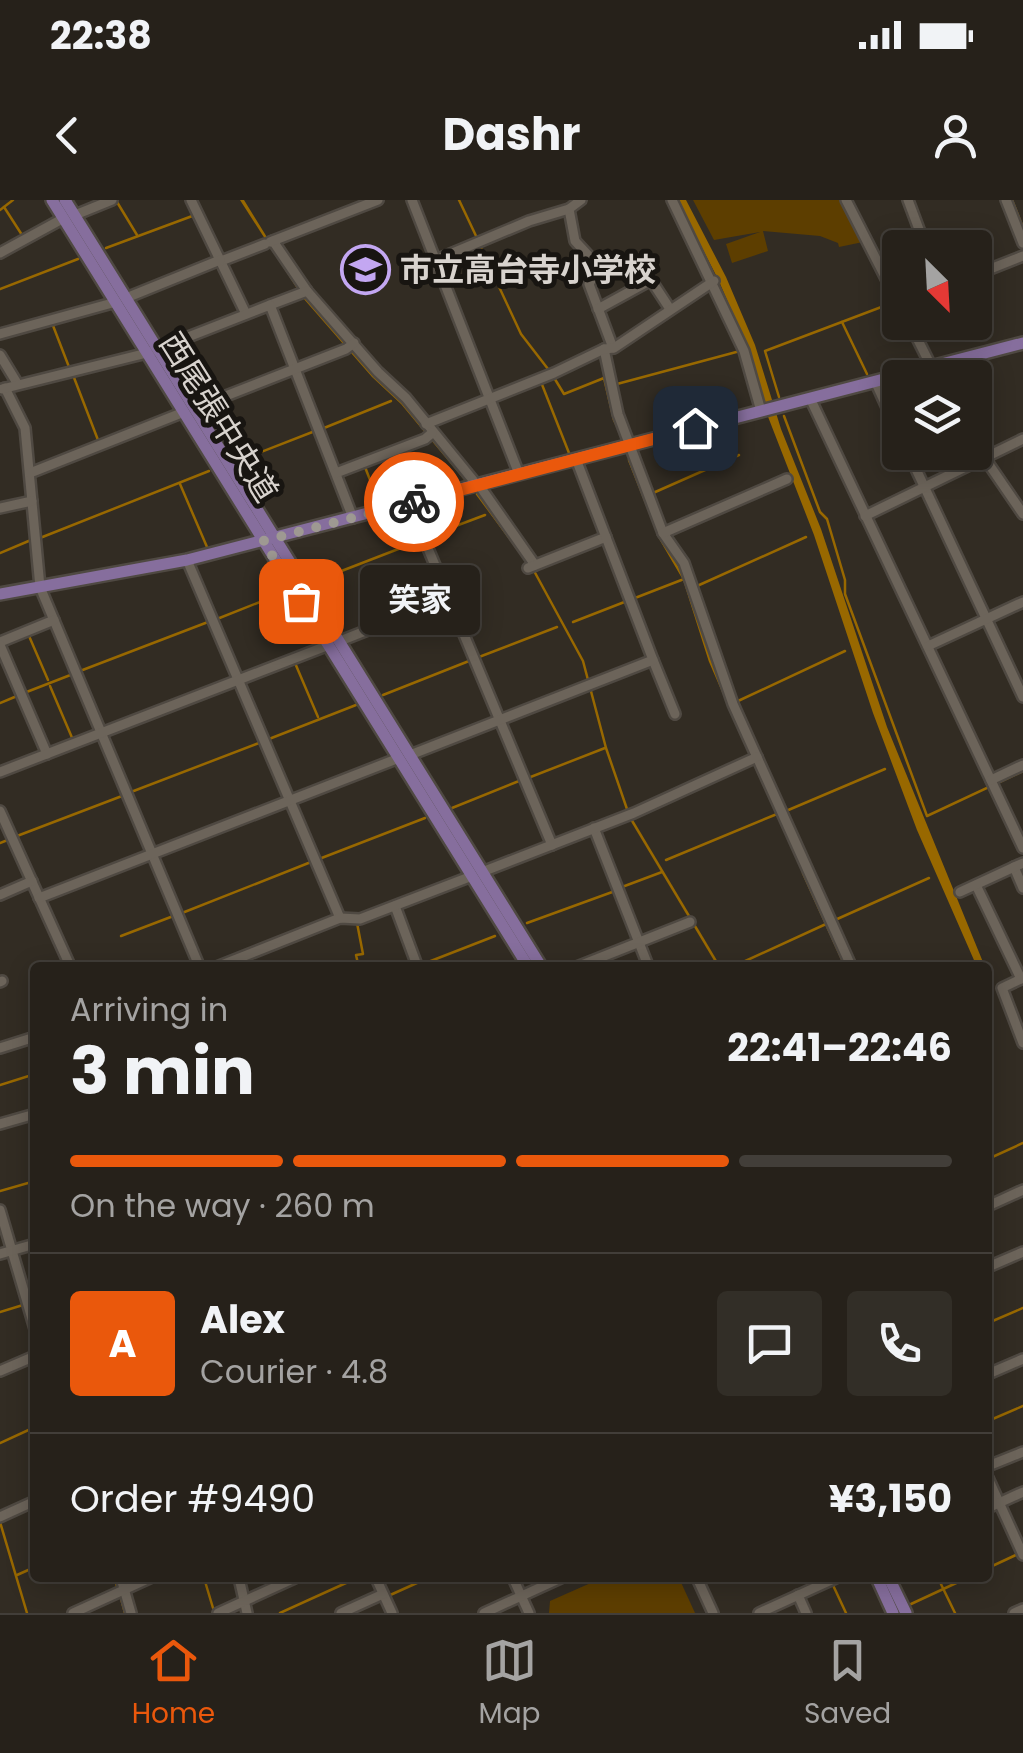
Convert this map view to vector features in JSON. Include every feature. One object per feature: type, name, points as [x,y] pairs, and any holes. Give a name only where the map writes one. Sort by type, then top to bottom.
[{"type":"main road","name":"西尾張中央道","points":[[52,200],[69,216],[190,410],[477,874],[526,962]]},
{"type":"main road","name":"西尾張中央道","points":[[66,200],[69,216]]},
{"type":"main road","points":[[971,360],[1023,343]]},
{"type":"main road","points":[[0,594],[187,560],[882,380]]},
{"type":"main road","name":"西尾張中央道","points":[[477,874],[538,962]]},
{"type":"main road","points":[[879,1582],[893,1613]]},
{"type":"main road","points":[[891,1582],[906,1613]]},
{"type":"street","points":[[0,253],[69,216],[112,200]]},
{"type":"street","points":[[191,200],[246,314]]},
{"type":"street","points":[[0,334],[121,300],[378,200]]},
{"type":"street","points":[[412,200],[519,474]]},
{"type":"street","points":[[436,260],[568,209],[580,200]]},
{"type":"street","points":[[672,200],[714,282],[766,410]]},
{"type":"street","points":[[846,200],[882,270]]},
{"type":"street","points":[[908,200],[919,230]]},
{"type":"street","points":[[1006,200],[1023,243]]},
{"type":"street","points":[[568,209],[575,242],[588,255],[592,279],[588,284],[608,348],[618,414],[663,533],[684,563],[711,646],[757,757],[849,962]]},
{"type":"street","points":[[270,242],[304,292],[478,485],[532,566],[606,537]]},
{"type":"street","points":[[992,268],[1023,256]]},
{"type":"street","points":[[598,308],[651,280],[670,309]]},
{"type":"street","points":[[336,473],[608,348],[714,282]]},
{"type":"street","points":[[198,962],[40,588],[26,428],[3,389],[152,350],[304,292]]},
{"type":"street","points":[[270,306],[353,518]]},
{"type":"street","points":[[30,472],[351,345]]},
{"type":"street","points":[[0,356],[16,383]]},
{"type":"street","points":[[875,381],[882,396]]},
{"type":"street","points":[[810,398],[1023,848]]},
{"type":"street","points":[[992,456],[1023,440]]},
{"type":"street","points":[[576,459],[675,714]]},
{"type":"street","points":[[992,469],[1023,514]]},
{"type":"street","points":[[916,470],[1023,697]]},
{"type":"street","points":[[865,516],[962,470]]},
{"type":"street","points":[[663,533],[787,479]]},
{"type":"street","points":[[0,508],[32,501]]},
{"type":"street","points":[[409,503],[552,844]]},
{"type":"street","points":[[187,560],[340,918]]},
{"type":"street","points":[[0,772],[449,598]]},
{"type":"street","points":[[928,646],[1023,602]]},
{"type":"street","points":[[46,754],[0,643],[54,620]]},
{"type":"street","points":[[40,898],[654,660]]},
{"type":"street","points":[[229,962],[340,918],[360,919],[395,906],[630,814],[757,757]]},
{"type":"street","points":[[992,783],[1023,765]]},
{"type":"street","points":[[0,810],[67,962]]},
{"type":"street","points":[[594,828],[647,962]]},
{"type":"street","points":[[960,892],[1018,865],[1023,888]]},
{"type":"street","points":[[0,894],[32,882]]},
{"type":"street","points":[[976,884],[1022,979],[1002,988],[1023,1044]]},
{"type":"street","points":[[395,906],[416,962]]},
{"type":"street","points":[[589,962],[690,922]]},
{"type":"street","points":[[0,1048],[30,1039]]},
{"type":"street","points":[[0,1124],[30,1115]]},
{"type":"street","points":[[992,1204],[1023,1190]]},
{"type":"street","points":[[0,1210],[30,1312]]},
{"type":"street","points":[[0,1254],[30,1245]]},
{"type":"street","points":[[992,1262],[1023,1252]]},
{"type":"street","points":[[0,1371],[30,1358]]},
{"type":"street","points":[[992,1372],[1023,1359]]},
{"type":"street","points":[[992,1464],[1023,1452]]},
{"type":"street","points":[[992,1487],[1023,1554]]},
{"type":"street","points":[[992,1506],[1023,1492]]},
{"type":"street","points":[[0,1517],[30,1503]]},
{"type":"street","points":[[122,1582],[131,1613]]},
{"type":"street","points":[[73,1613],[141,1582]]},
{"type":"street","points":[[240,1582],[247,1613]]},
{"type":"street","points":[[218,1613],[286,1582]]},
{"type":"street","points":[[378,1582],[392,1613]]},
{"type":"street","points":[[515,1582],[530,1613]]},
{"type":"street","points":[[484,1613],[552,1582]]},
{"type":"street","points":[[699,1582],[714,1613]]},
{"type":"street","points":[[759,1613],[827,1582]]},
{"type":"street","points":[[341,1613],[383,1594]]},
{"type":"street","points":[[798,1595],[806,1613]]},
{"type":"street","points":[[1014,1613],[1023,1609]]},
{"type":"shaded area","points":[[240,200],[244,200],[273,247],[469,480],[465,481],[401,404],[303,298]]},
{"type":"shaded area","points":[[677,200],[686,200],[726,277],[755,345],[887,727],[983,962],[975,962],[917,830],[814,535],[765,409],[748,349],[718,279]]},
{"type":"shaded area","points":[[693,200],[842,200],[863,242],[839,247],[820,236],[763,231],[768,251],[732,263],[726,244],[760,232],[714,240]]},
{"type":"shaded area","points":[[593,1582],[681,1582],[695,1613],[549,1613],[550,1601]]},
{"type":"waterway","points":[[0,210],[13,200]]},
{"type":"waterway","points":[[459,200],[477,238]]},
{"type":"waterway","points":[[1012,200],[1023,228]]},
{"type":"waterway","points":[[117,202],[137,235]]},
{"type":"waterway","points":[[4,207],[22,235]]},
{"type":"waterway","points":[[106,248],[195,215]]},
{"type":"waterway","points":[[480,246],[521,334],[548,369]]},
{"type":"waterway","points":[[0,289],[78,259]]},
{"type":"waterway","points":[[779,397],[765,351],[882,307]]},
{"type":"waterway","points":[[842,322],[867,374]]},
{"type":"waterway","points":[[52,323],[69,367]]},
{"type":"waterway","points":[[617,384],[740,351]]},
{"type":"waterway","points":[[73,375],[98,440]]},
{"type":"waterway","points":[[553,376],[564,394],[604,378],[620,432]]},
{"type":"waterway","points":[[541,382],[569,453]]},
{"type":"waterway","points":[[874,391],[882,408]]},
{"type":"waterway","points":[[324,428],[391,401]]},
{"type":"waterway","points":[[784,416],[820,512],[827,519],[845,580],[845,594],[927,816],[1023,771]]},
{"type":"waterway","points":[[238,461],[315,431]]},
{"type":"waterway","points":[[653,493],[739,455]]},
{"type":"waterway","points":[[629,460],[660,538],[684,579],[635,598]]},
{"type":"waterway","points":[[365,467],[379,503]]},
{"type":"waterway","points":[[911,470],[914,476]]},
{"type":"waterway","points":[[40,538],[209,471]]},
{"type":"waterway","points":[[34,476],[44,579]]},
{"type":"waterway","points":[[180,484],[207,547]]},
{"type":"waterway","points":[[922,493],[944,539]]},
{"type":"waterway","points":[[477,494],[528,563]]},
{"type":"waterway","points":[[429,536],[485,515]]},
{"type":"waterway","points":[[697,586],[806,537]]},
{"type":"waterway","points":[[0,553],[31,540]]},
{"type":"waterway","points":[[313,582],[419,541]]},
{"type":"waterway","points":[[533,569],[583,661],[628,812]]},
{"type":"waterway","points":[[684,579],[710,661],[750,754]]},
{"type":"waterway","points":[[217,619],[285,592]]},
{"type":"waterway","points":[[48,595],[104,726]]},
{"type":"waterway","points":[[573,622],[627,601]]},
{"type":"waterway","points":[[80,671],[208,622]]},
{"type":"waterway","points":[[479,657],[557,627]]},
{"type":"waterway","points":[[29,636],[48,680]]},
{"type":"waterway","points":[[738,701],[845,651]]},
{"type":"waterway","points":[[383,695],[469,661]]},
{"type":"waterway","points":[[295,663],[318,717]]},
{"type":"waterway","points":[[24,693],[73,674]]},
{"type":"waterway","points":[[50,686],[73,740]]},
{"type":"waterway","points":[[0,703],[17,696]]},
{"type":"waterway","points":[[269,739],[356,705]]},
{"type":"waterway","points":[[107,736],[119,765]]},
{"type":"waterway","points":[[131,792],[259,743]]},
{"type":"waterway","points":[[528,778],[605,748]]},
{"type":"waterway","points":[[755,765],[800,864]]},
{"type":"waterway","points":[[786,811],[885,769]]},
{"type":"waterway","points":[[125,779],[154,847]]},
{"type":"waterway","points":[[452,808],[519,781]]},
{"type":"waterway","points":[[17,836],[122,796]]},
{"type":"waterway","points":[[666,860],[777,814]]},
{"type":"waterway","points":[[319,859],[425,818]]},
{"type":"waterway","points":[[631,819],[716,962]]},
{"type":"waterway","points":[[0,843],[10,839]]},
{"type":"waterway","points":[[159,858],[182,913],[311,862]]},
{"type":"waterway","points":[[622,887],[662,872]]},
{"type":"waterway","points":[[803,873],[843,962]]},
{"type":"waterway","points":[[835,920],[929,878]]},
{"type":"waterway","points":[[527,923],[615,891]]},
{"type":"waterway","points":[[121,936],[176,915]]},
{"type":"waterway","points":[[357,923],[363,954],[356,955],[358,962]]},
{"type":"waterway","points":[[743,962],[826,924]]},
{"type":"waterway","points":[[428,962],[495,936]]},
{"type":"waterway","points":[[0,1085],[30,1076]]},
{"type":"waterway","points":[[992,1157],[1023,1143]]},
{"type":"waterway","points":[[0,1191],[30,1182]]},
{"type":"waterway","points":[[998,1206],[1023,1195]]},
{"type":"waterway","points":[[0,1312],[23,1305]]},
{"type":"waterway","points":[[992,1321],[1023,1308]]},
{"type":"waterway","points":[[992,1419],[1023,1406]]},
{"type":"waterway","points":[[0,1443],[30,1429]]},
{"type":"waterway","points":[[0,1522],[27,1613]]},
{"type":"waterway","points":[[992,1566],[1018,1554]]},
{"type":"waterway","points":[[17,1575],[30,1569]]},
{"type":"waterway","points":[[116,1582],[117,1587]]},
{"type":"waterway","points":[[205,1582],[213,1608]]},
{"type":"waterway","points":[[280,1613],[348,1582]]},
{"type":"waterway","points":[[383,1582],[397,1613]]},
{"type":"waterway","points":[[388,1596],[419,1582]]},
{"type":"waterway","points":[[704,1582],[718,1613]]},
{"type":"waterway","points":[[940,1582],[955,1613]]},
{"type":"waterway","points":[[911,1604],[958,1582]]},
{"type":"waterway","points":[[832,1583],[846,1613]]},
{"type":"waterway","points":[[120,1595],[125,1613]]},
{"type":"way so far","points":[[301,601],[263,541],[414,502]]},
{"type":"place","name":"市立高台寺小学校","points":[[365,269]]},
{"type":"place","name":"笑家","points":[[301,601]]},
{"type":"route","points":[[414,502],[695,428]]}]
